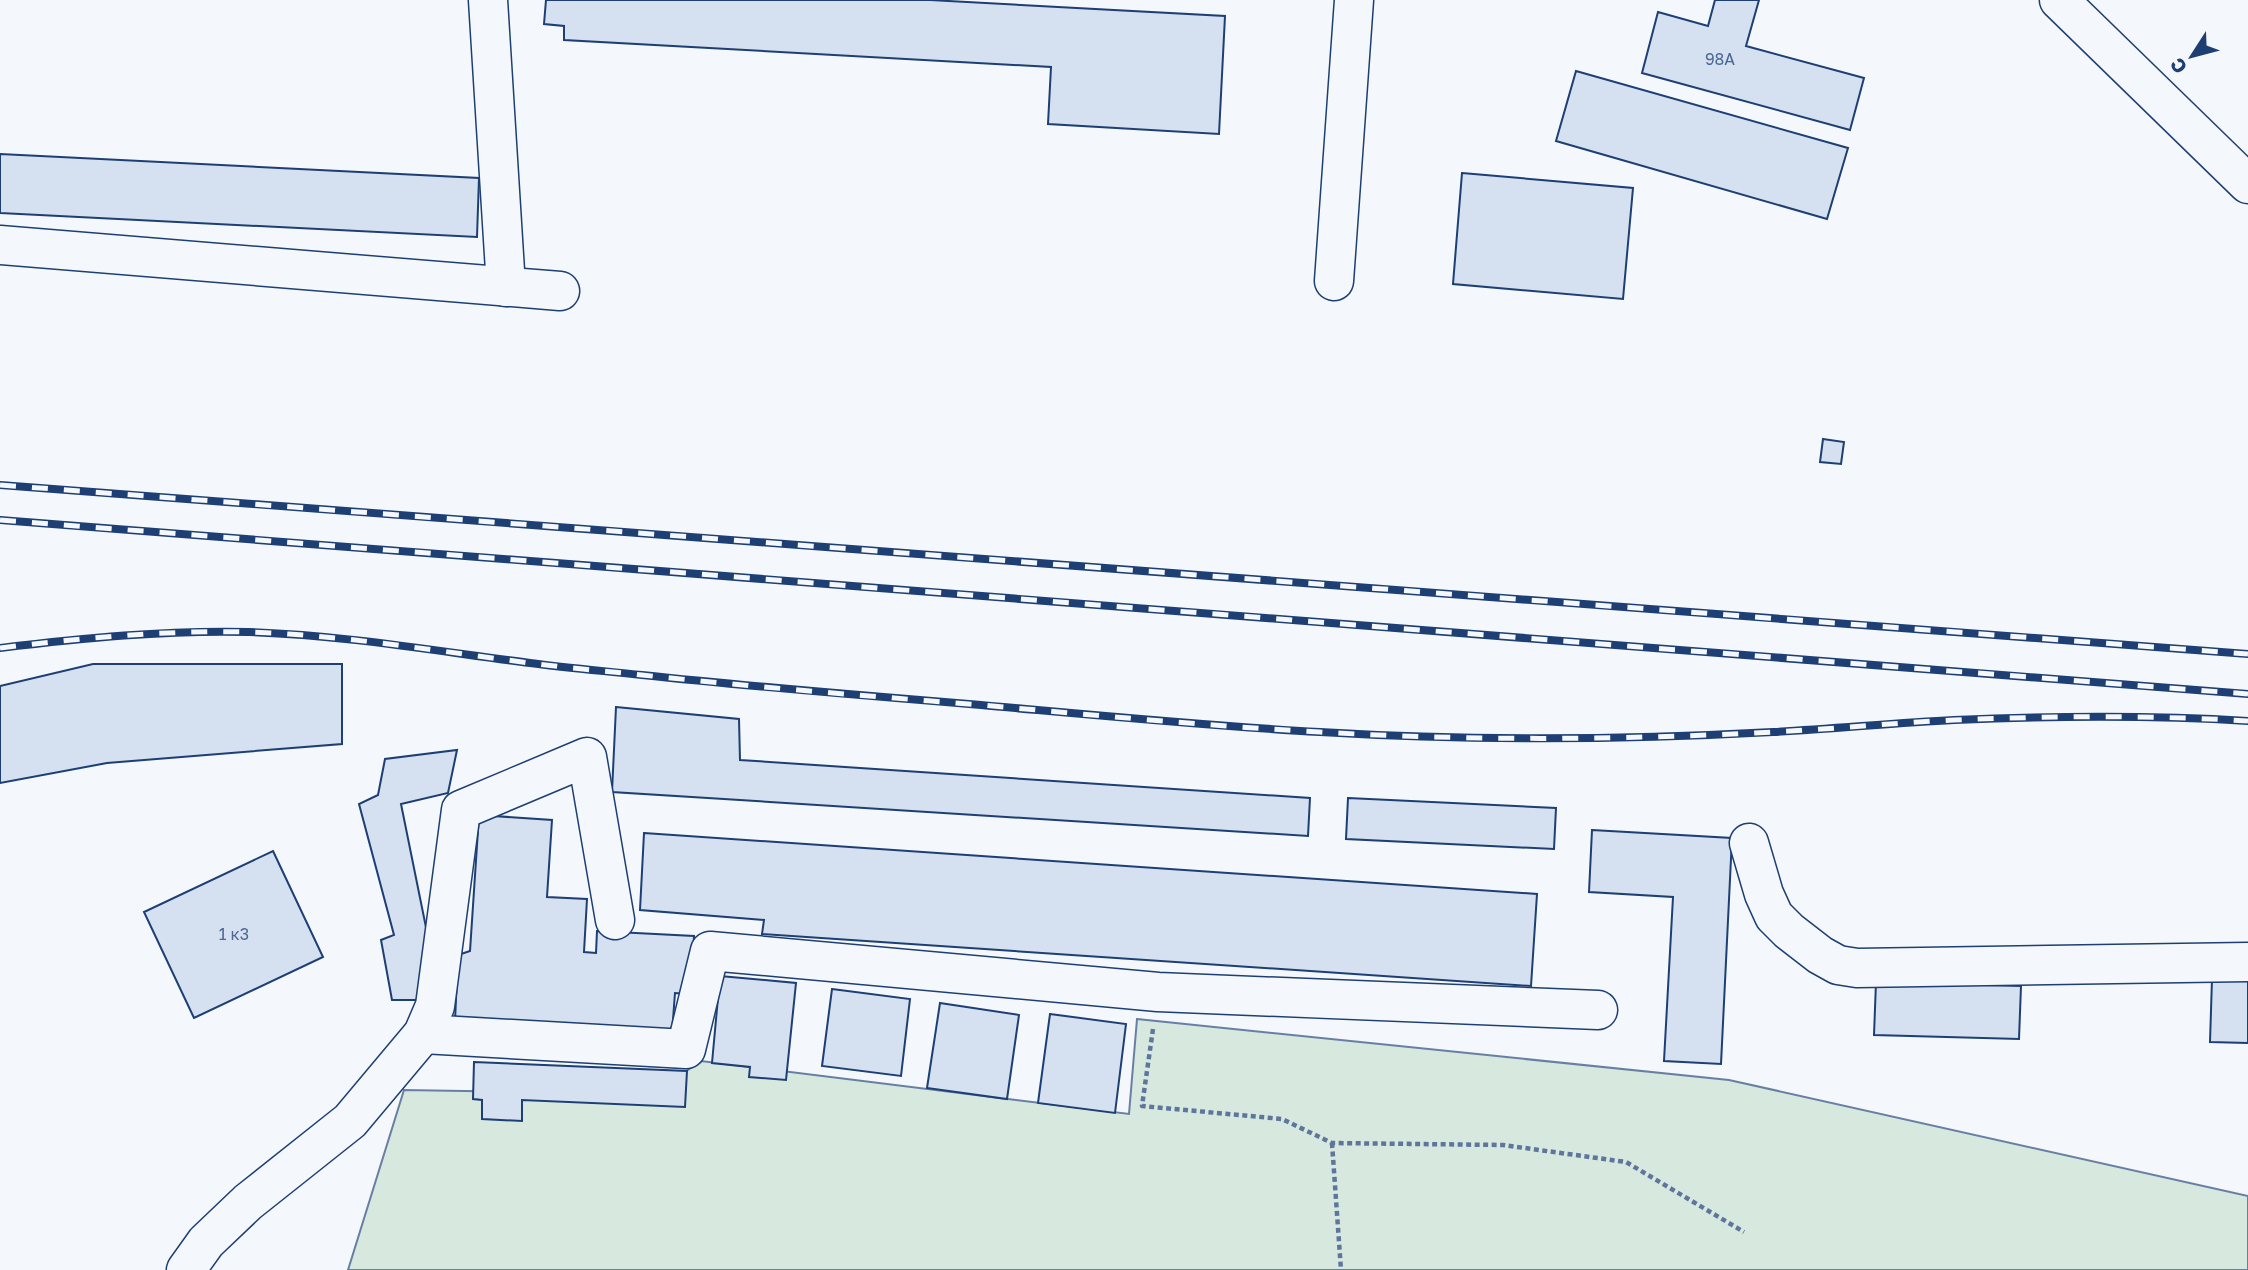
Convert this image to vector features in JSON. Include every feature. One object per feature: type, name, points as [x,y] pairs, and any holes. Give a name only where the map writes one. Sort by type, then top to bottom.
[{"type":"lane","points":[[488,0],[506,286]]},
{"type":"lane","points":[[1334,281],[1354,0]]},
{"type":"lane","points":[[2059,0],[2248,184]]},
{"type":"lane","points":[[0,245],[560,291]]},
{"type":"lane","points":[[186,1270],[206,1241],[248,1202],[350,1121],[423,1034],[435,1006],[461,810],[587,757],[615,920]]},
{"type":"lane","points":[[1749,843],[1763,894],[1774,916],[1820,955],[1838,965],[1857,968],[2248,962]]},
{"type":"lane","points":[[423,1034],[686,1049],[710,950],[1158,992],[1598,1010]]},
{"type":"path","points":[[1158,992],[1142,1107],[1282,1119],[1332,1143],[1503,1145],[1626,1162],[1744,1232]]},
{"type":"path","points":[[1332,1143],[1341,1270]]},
{"type":"shaded area","points":[[1137,1019],[1729,1080],[2248,1196],[2248,1270],[348,1270],[404,1090],[653,1094],[701,1061],[1129,1114]]},
{"type":"building","points":[[546,0],[930,0],[1225,16],[1219,134],[1048,124],[1051,67],[564,40],[564,26],[544,24]]},
{"type":"building","points":[[1715,0],[1759,0],[1746,46],[1864,78],[1850,130],[1642,73],[1658,12],[1708,26]]},
{"type":"building","points":[[1576,71],[1848,148],[1827,219],[1556,141]]},
{"type":"building","points":[[0,154],[479,178],[477,237],[0,213]]},
{"type":"building","points":[[1462,173],[1633,188],[1623,299],[1453,284]]},
{"type":"building","points":[[1823,439],[1844,442],[1841,464],[1820,462]]},
{"type":"building","points":[[93,664],[342,664],[342,744],[107,763],[0,783],[0,686]]},
{"type":"building","points":[[616,707],[739,719],[740,760],[1310,798],[1308,836],[612,792]]},
{"type":"building","points":[[457,750],[448,793],[401,804],[432,957],[417,1000],[392,1000],[381,940],[394,935],[359,804],[378,795],[385,759]]},
{"type":"building","points":[[1348,798],[1556,808],[1554,849],[1346,839]]},
{"type":"building","points":[[479,815],[552,820],[547,897],[587,899],[584,952],[596,953],[597,931],[694,936],[691,994],[675,993],[672,1033],[455,1021],[458,955],[470,951]]},
{"type":"building","points":[[1592,830],[1732,838],[1721,1064],[1664,1061],[1673,897],[1589,892]]},
{"type":"building","points":[[644,833],[1537,894],[1531,986],[762,934],[764,920],[640,910]]},
{"type":"building","points":[[273,851],[323,957],[194,1018],[144,912]]},
{"type":"building","points":[[720,976],[796,983],[786,1080],[749,1077],[750,1067],[712,1063]]},
{"type":"building","points":[[2212,979],[2248,980],[2248,1043],[2210,1042]]},
{"type":"building","points":[[1876,982],[2021,986],[2019,1039],[1874,1035]]},
{"type":"building","points":[[832,989],[910,999],[901,1076],[822,1066]]},
{"type":"building","points":[[940,1003],[1019,1015],[1007,1099],[927,1088]]},
{"type":"building","points":[[1050,1014],[1126,1024],[1115,1113],[1038,1103]]},
{"type":"building","points":[[474,1062],[687,1071],[685,1107],[522,1100],[522,1121],[482,1119],[482,1100],[473,1099]]},
{"type":"railway","points":[[0,485],[2248,654]]},
{"type":"railway","points":[[0,520],[2248,694]]},
{"type":"railway","points":[[0,648],[155,634],[249,632],[319,636],[558,666],[769,687],[1235,727],[1433,737],[1660,737],[2027,718],[2137,717],[2248,721]]}]
